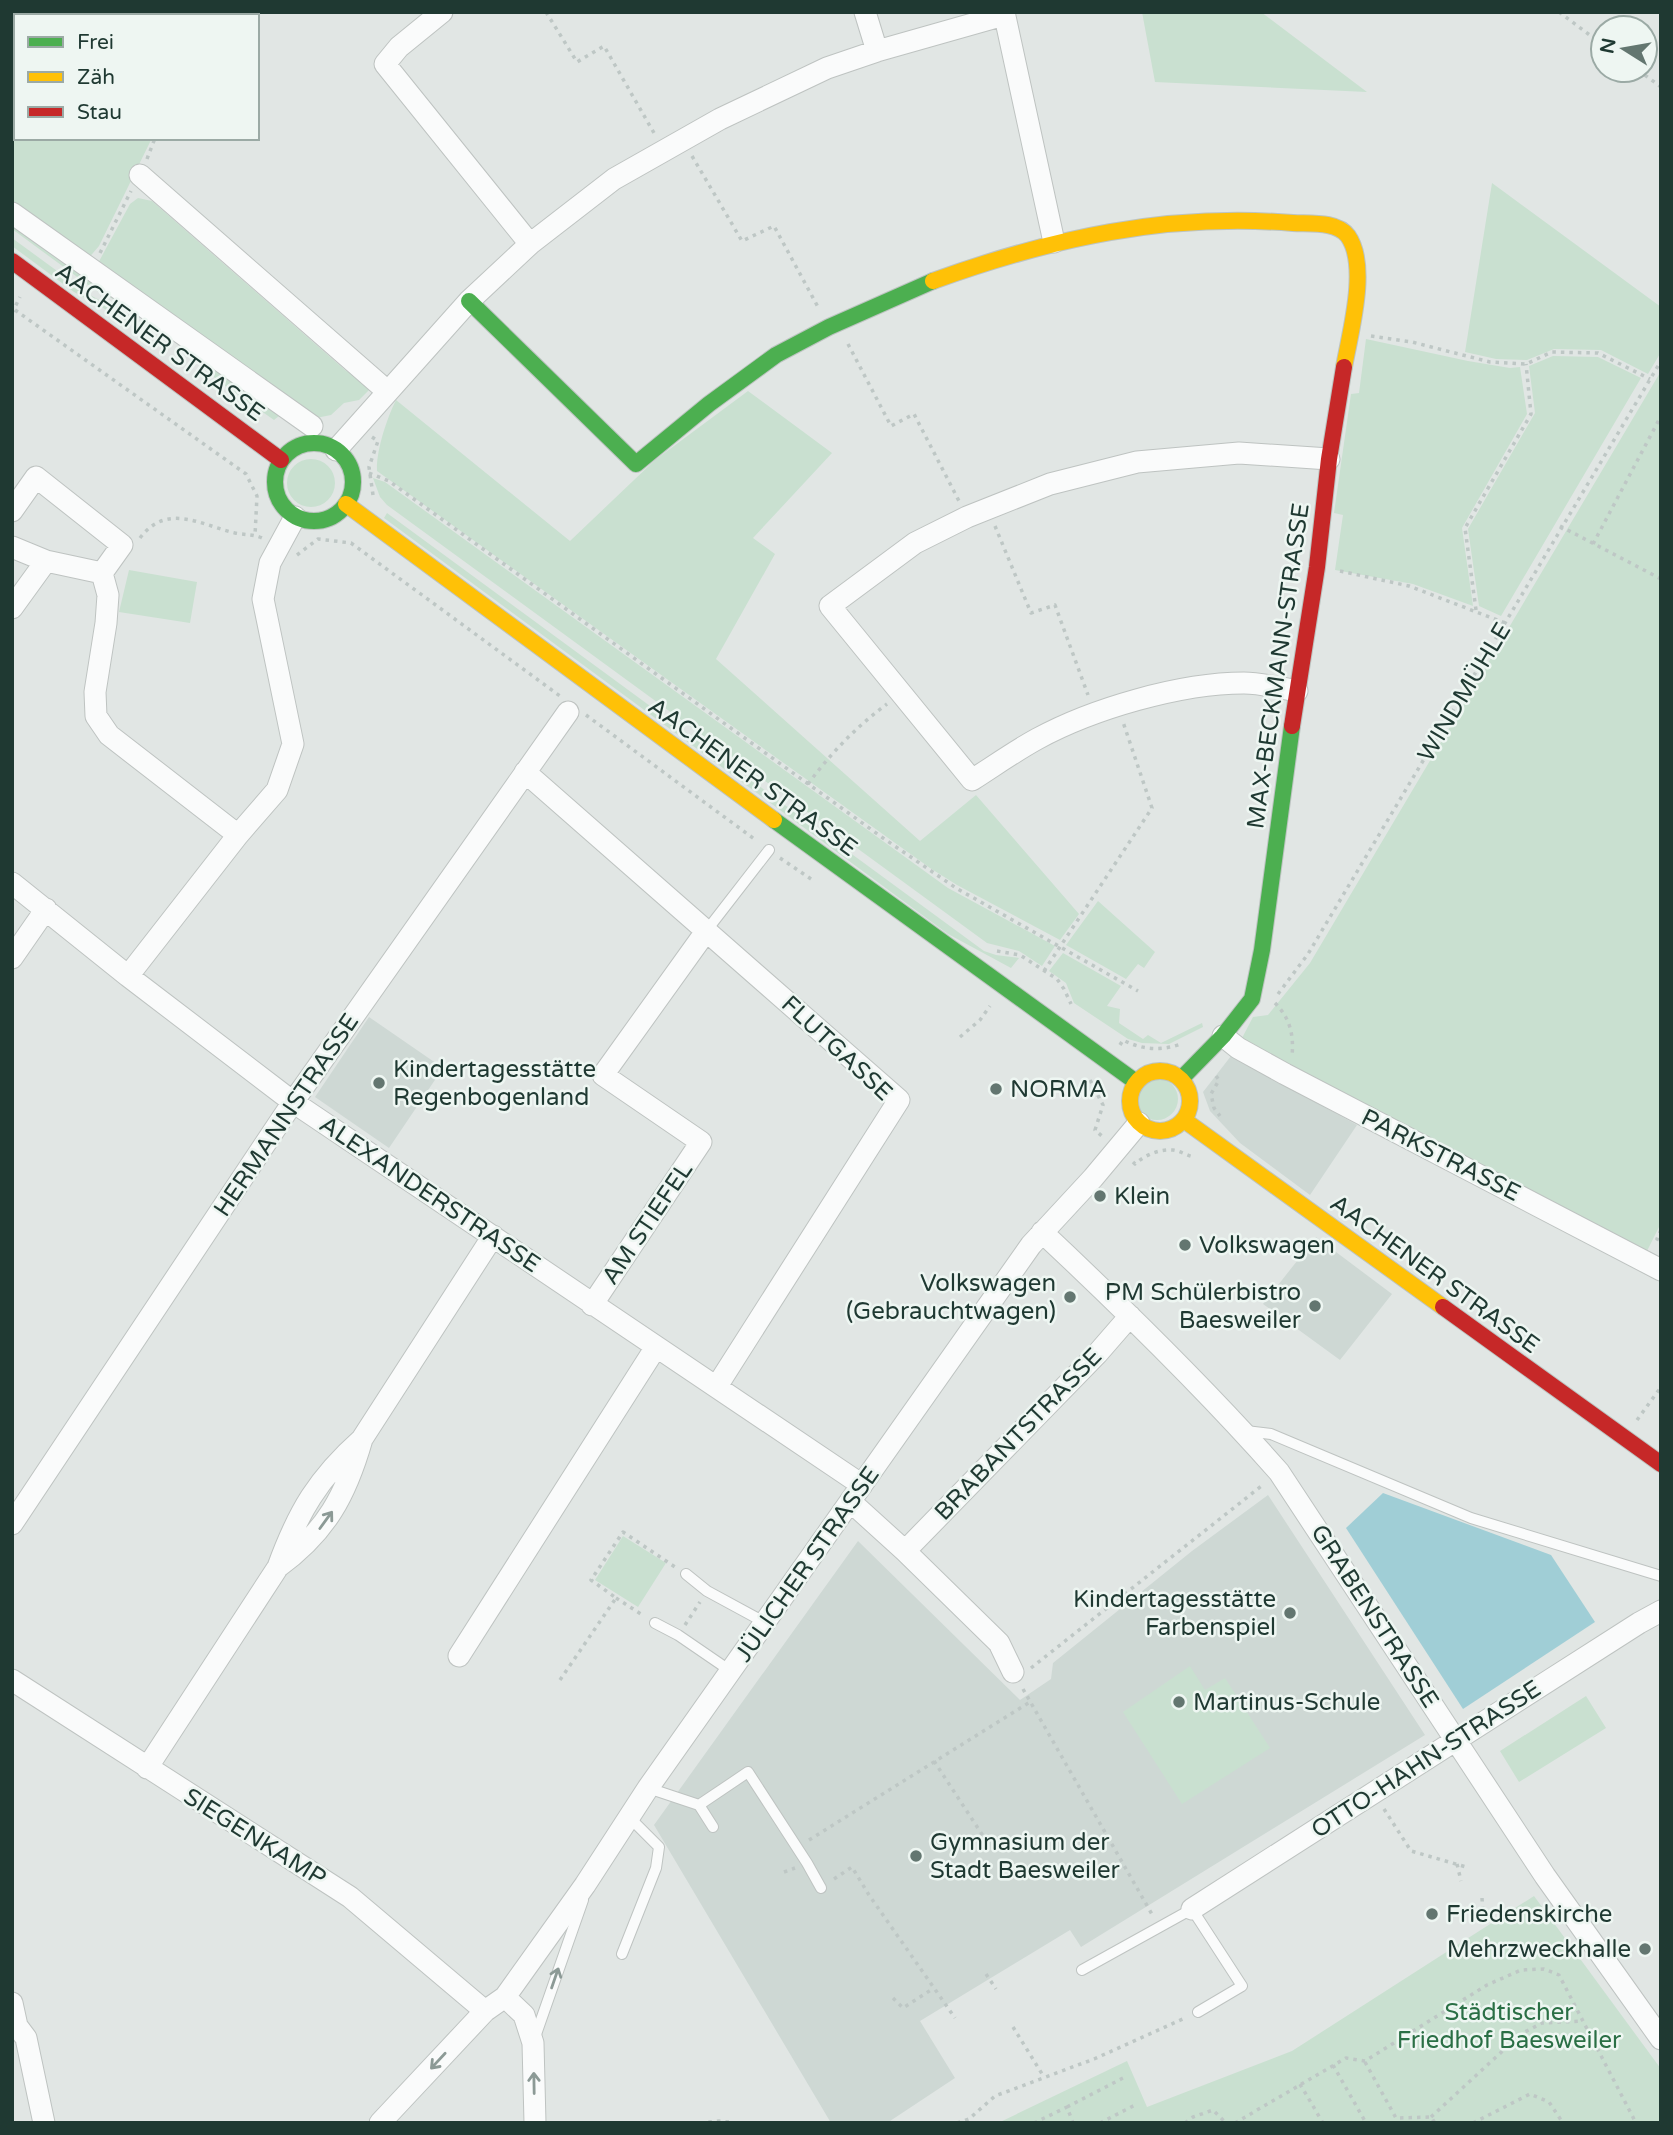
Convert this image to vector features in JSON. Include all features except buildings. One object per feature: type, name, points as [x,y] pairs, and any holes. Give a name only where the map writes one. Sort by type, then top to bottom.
[{"type":"main road","name":"MAX-BECKMANN-STRASSE","points":[[1054,242],[1159,224],[1259,220],[1334,226],[1347,234],[1356,251],[1357,289],[1352,333],[1329,459],[1317,567],[1297,691],[1262,950],[1252,999],[1223,1036],[1181,1079]]},
{"type":"main road","points":[[469,301],[636,464],[709,404],[776,355],[924,284],[991,260],[1054,242]]},
{"type":"main road","name":"AACHENER STRASSE","points":[[12,261],[281,460]]},
{"type":"main road","points":[[325,444],[336,450],[346,461],[352,475],[352,490],[346,504],[336,514],[323,520],[309,521],[295,517],[284,508],[277,497],[276,472],[281,460],[301,445],[325,444]]},
{"type":"main road","name":"AACHENER STRASSE","points":[[346,504],[877,897],[1136,1082]]},
{"type":"main road","points":[[1163,1070],[1181,1079],[1190,1099],[1184,1120],[1166,1130],[1157,1131],[1139,1123],[1130,1107],[1131,1090],[1136,1082],[1153,1071],[1163,1070]]},
{"type":"main road","name":"AACHENER STRASSE","points":[[1184,1120],[1661,1464]]},
{"type":"street","points":[[442,12],[399,47],[385,64],[530,244]]},
{"type":"street","points":[[865,12],[877,51]]},
{"type":"street","points":[[336,450],[469,301],[530,244],[614,178],[720,119],[827,68],[1004,13],[1054,242]]},
{"type":"street","points":[[140,175],[387,391]]},
{"type":"street","points":[[12,213],[312,426]]},
{"type":"street","points":[[1297,691],[1246,683],[1206,685],[1148,697],[1095,714],[1038,738],[972,780],[830,607],[915,542],[967,517],[1050,484],[1138,462],[1239,453],[1329,459]]},
{"type":"street","points":[[12,511],[36,477],[122,545],[103,573],[108,595],[95,692],[96,716],[109,735],[238,835]]},
{"type":"street","points":[[128,976],[238,835],[277,790],[293,744],[263,599],[270,563],[295,517]]},
{"type":"street","points":[[12,547],[46,561],[103,573]]},
{"type":"street","points":[[12,608],[46,561]]},
{"type":"street","name":"HERMANNSTRASSE","points":[[12,1524],[293,1102],[571,707]]},
{"type":"street","name":"FLUTGASSE","points":[[525,772],[899,1100],[717,1386]]},
{"type":"street","name":"ALEXANDERSTRASSE","points":[[12,883],[293,1102],[592,1305],[717,1386],[856,1494],[905,1550],[999,1643],[1015,1676]]},
{"type":"street","points":[[12,958],[46,909]]},
{"type":"street","name":"AM STIEFEL","points":[[592,1305],[701,1142],[603,1075],[707,930]]},
{"type":"street","name":"PARKSTRASSE","points":[[1223,1036],[1238,1048],[1285,1074],[1661,1270]]},
{"type":"street","name":"JÜLICHER STRASSE","points":[[380,2123],[485,2011],[505,1997],[595,1870],[648,1788],[1042,1231],[1139,1123]]},
{"type":"street","name":"GRABENSTRASSE","points":[[1042,1231],[1130,1316],[1243,1431],[1279,1472],[1545,1876],[1654,2016],[1661,2039]]},
{"type":"street","points":[[147,1768],[278,1567],[306,1502],[337,1461],[362,1439],[492,1236]]},
{"type":"street","name":"BRABANTSTRASSE","points":[[905,1550],[1097,1354],[1130,1316]]},
{"type":"street","points":[[459,1656],[656,1347]]},
{"type":"street","name":"OTTO-HAHN-STRASSE","points":[[1192,1909],[1661,1611]]},
{"type":"street","name":"SIEGENKAMP","points":[[12,1680],[350,1897],[485,2011]]},
{"type":"street","points":[[505,1997],[524,2015],[533,2043],[535,2123]]},
{"type":"street","points":[[12,2003],[17,2026],[26,2038],[44,2123]]},
{"type":"lane","points":[[707,930],[769,850]]},
{"type":"lane","points":[[1243,1431],[1271,1434],[1471,1518],[1661,1576]]},
{"type":"lane","points":[[686,1574],[707,1591],[766,1623]]},
{"type":"lane","points":[[655,1623],[678,1635],[732,1672]]},
{"type":"lane","points":[[699,1805],[748,1772],[821,1888]]},
{"type":"lane","points":[[648,1788],[699,1805],[713,1827]]},
{"type":"lane","points":[[622,1954],[656,1868],[659,1847],[630,1818]]},
{"type":"lane","points":[[533,2043],[595,1870]]},
{"type":"lane","points":[[1082,1970],[1192,1909],[1242,1986],[1198,2012]]},
{"type":"path","points":[[545,12],[577,62],[604,46],[742,241],[774,226],[891,426],[914,414],[967,517]]},
{"type":"path","points":[[1559,12],[1589,34]]},
{"type":"path","points":[[91,268],[140,175]]},
{"type":"path","points":[[12,291],[20,297],[14,312],[246,474],[257,496],[255,535]]},
{"type":"path","points":[[1352,333],[1412,342],[1490,362],[1526,364],[1552,352],[1598,353],[1650,379]]},
{"type":"path","name":"WINDMÜHLE","points":[[1285,1074],[1292,1058],[1293,1040],[1283,1010],[1273,1001],[1308,954],[1560,526],[1661,361]]},
{"type":"path","points":[[1476,610],[1465,528],[1531,414],[1526,364]]},
{"type":"path","points":[[1593,544],[1661,416]]},
{"type":"path","points":[[369,473],[389,481],[956,888],[1138,991]]},
{"type":"path","points":[[988,508],[1031,613],[1055,605],[1095,714]]},
{"type":"path","points":[[122,545],[133,547],[144,533],[169,517],[181,517],[238,534],[255,535],[279,544],[297,555],[318,539],[351,543],[571,707],[812,880]]},
{"type":"path","points":[[1560,526],[1661,579]]},
{"type":"path","points":[[1317,567],[1409,586],[1505,622]]},
{"type":"path","points":[[808,784],[834,752],[871,716],[901,695]]},
{"type":"path","points":[[1044,971],[1152,808],[1120,706]]},
{"type":"path","points":[[981,998],[1000,1011]]},
{"type":"path","points":[[960,1037],[991,1005]]},
{"type":"path","points":[[1107,1063],[1123,1040],[1134,1046],[1162,1049],[1184,1043],[1200,1059]]},
{"type":"path","points":[[1084,1075],[1093,1082],[1103,1105],[1095,1130],[1118,1149]]},
{"type":"path","points":[[1661,1230],[1657,1239],[1661,1241]]},
{"type":"path","points":[[1624,1439],[1661,1387]]},
{"type":"path","points":[[1160,1927],[1015,1676],[1279,1472]]},
{"type":"path","points":[[655,1623],[592,1580],[623,1532],[686,1574]]},
{"type":"path","points":[[678,1635],[707,1591]]},
{"type":"path","points":[[560,1680],[617,1598]]},
{"type":"path","points":[[797,1848],[1030,1702]]},
{"type":"path","points":[[934,1761],[989,1845]]},
{"type":"path","points":[[1373,1792],[1411,1851],[1466,1867]]},
{"type":"path","points":[[1457,1864],[1461,1881]]},
{"type":"path","points":[[821,1888],[852,1867],[955,2018]]},
{"type":"path","points":[[1482,1898],[1483,1913]]},
{"type":"path","points":[[1235,2123],[1346,2058],[1365,2061],[1455,2003],[1487,1986],[1521,1970],[1544,1969],[1559,1975],[1636,2123]]},
{"type":"path","points":[[986,1974],[996,1989]]},
{"type":"path","points":[[892,1998],[903,2008],[934,1988]]},
{"type":"path","points":[[957,2123],[969,2119],[995,2096],[1094,2059],[1198,2012]]},
{"type":"path","points":[[1365,2061],[1396,2118],[1431,2117],[1521,2034],[1542,2023],[1581,2021]]},
{"type":"path","points":[[1013,2027],[1044,2077]]},
{"type":"path","points":[[1333,2065],[1366,2123]]},
{"type":"path","points":[[1034,2123],[1123,2078]]},
{"type":"path","points":[[1300,2084],[1323,2123]]},
{"type":"path","points":[[1473,2123],[1530,2094],[1549,2102],[1563,2123]]},
{"type":"path","points":[[1100,2123],[1137,2104]]},
{"type":"path","points":[[1068,2107],[1073,2123]]},
{"type":"path","points":[[1185,2123],[1213,2110],[1226,2123]]},
{"type":"path","points":[[1431,2117],[1435,2123]]},
{"type":"path","points":[[700,2123],[737,2123]]},
{"type":"shaded area","name":"Kindertagesstätte Regenbogenland","points":[[369,1017],[443,1068],[389,1148],[315,1097]]},
{"type":"shaded area","points":[[1231,1056],[1357,1125],[1310,1195],[1240,1143],[1210,1111],[1203,1092]]},
{"type":"shaded area","points":[[1316,1237],[1392,1294],[1340,1360],[1263,1304]]},
{"type":"shaded area","name":"Gymnasium der Stadt Baesweiler","points":[[1268,1495],[1425,1735],[1081,1947],[1070,1930],[920,2021],[955,2078],[887,2123],[831,2123],[654,1825],[858,1541],[1020,1700],[1051,1679],[1053,1663],[1192,1551]]},
{"type":"green space","points":[[12,12],[112,12],[14,14],[14,140],[151,140],[99,246],[87,260],[12,206]]},
{"type":"green space","points":[[1142,12],[1261,12],[1367,92],[1155,82]]},
{"type":"green space","points":[[1492,183],[1661,307],[1661,352],[1648,374],[1601,350],[1554,349],[1527,360],[1496,359],[1465,352]]},
{"type":"green space","points":[[138,198],[152,201],[345,370],[371,388],[359,400],[344,403],[331,415],[311,419],[96,267],[130,204]]},
{"type":"green space","points":[[12,218],[284,412],[274,420],[217,380],[182,345],[135,310],[95,290],[12,229]]},
{"type":"green space","points":[[12,238],[90,295],[139,321],[136,326],[74,292],[12,246]]},
{"type":"green space","points":[[1366,339],[1468,361],[1510,368],[1520,367],[1527,414],[1462,528],[1473,606],[1413,584],[1335,570],[1343,515],[1334,513],[1351,394],[1359,393]]},
{"type":"green space","points":[[1553,356],[1598,357],[1641,378],[1501,616],[1479,606],[1468,529],[1535,413],[1529,366]]},
{"type":"green space","points":[[1661,371],[1661,1223],[1647,1251],[1241,1040],[1253,1017],[1268,1015],[1310,963]]},
{"type":"green space","points":[[748,391],[832,453],[753,538],[775,554],[716,659],[920,841],[976,795],[1079,914],[1060,940],[930,868],[377,471],[383,435],[396,400],[570,541],[655,460]]},
{"type":"green space","points":[[311,459],[328,466],[335,483],[328,500],[311,507],[294,500],[287,483],[294,466]]},
{"type":"green space","points":[[373,478],[385,482],[948,888],[1055,946],[1042,966],[1019,951],[987,943],[387,505],[380,497]]},
{"type":"green space","points":[[387,513],[984,951],[1019,958],[1011,968],[948,934],[384,518]]},
{"type":"green space","points":[[129,570],[197,582],[190,623],[119,612]]},
{"type":"green space","points":[[1098,901],[1155,952],[1144,968],[1138,964],[1126,979],[1066,945]]},
{"type":"green space","points":[[1063,953],[1121,986],[1107,1006],[1120,1009],[1119,1023],[1143,1039],[1148,1035],[1161,1043],[1202,1023],[1203,1027],[1169,1044],[1142,1043],[1128,1039],[1074,1003],[1066,983],[1049,971]]},
{"type":"green space","points":[[1157,1078],[1172,1084],[1178,1099],[1172,1114],[1157,1120],[1142,1114],[1136,1099],[1142,1084]]},
{"type":"green space","points":[[623,1536],[666,1563],[638,1607],[595,1580]]},
{"type":"green space","points":[[1190,1666],[1205,1690],[1225,1678],[1270,1748],[1182,1804],[1123,1712]]},
{"type":"green space","points":[[1586,1696],[1606,1728],[1519,1782],[1500,1751]]},
{"type":"green space","name":"Städtischer Friedhof Baesweiler","points":[[1534,1896],[1661,2069],[1661,2123],[998,2123],[1127,2061],[1147,2107],[1292,2051]]},
{"type":"water","points":[[1383,1493],[1551,1555],[1595,1622],[1463,1709],[1346,1528]]},
{"type":"traffic: fast","points":[[469,301],[636,464],[709,404],[776,355],[829,327],[933,281]]},
{"type":"traffic: fast","points":[[314,443],[329,446],[346,460],[353,482],[350,497],[336,514],[314,521],[299,518],[282,504],[275,482],[278,467],[292,450],[314,443]]},
{"type":"traffic: fast","points":[[1181,1079],[1223,1036],[1252,999],[1262,950],[1292,726]]},
{"type":"traffic: fast","points":[[774,820],[1136,1082]]},
{"type":"traffic: slow","points":[[933,281],[1022,252],[1110,232],[1200,222],[1246,221],[1330,226],[1348,236],[1357,264],[1356,300],[1344,367]]},
{"type":"traffic: slow","points":[[346,504],[774,820]]},
{"type":"traffic: slow","points":[[1154,1071],[1166,1071],[1185,1084],[1190,1101],[1188,1113],[1177,1126],[1166,1131],[1154,1131],[1135,1118],[1130,1107],[1130,1095],[1143,1076],[1154,1071]]},
{"type":"traffic: slow","points":[[1184,1120],[1443,1307]]},
{"type":"traffic: jam","points":[[12,261],[281,460]]},
{"type":"traffic: jam","points":[[1292,726],[1344,367]]},
{"type":"traffic: jam","points":[[1443,1307],[1661,1464]]},
{"type":"place","name":"Kindertagesstätte Regenbogenland","points":[[379,1083]]},
{"type":"place","name":"NORMA","points":[[996,1089]]},
{"type":"place","name":"Klein","points":[[1100,1196]]},
{"type":"place","name":"Volkswagen","points":[[1185,1245]]},
{"type":"place","name":"Volkswagen (Gebrauchtwagen)","points":[[1070,1297]]},
{"type":"place","name":"PM Schülerbistro Baesweiler","points":[[1315,1306]]},
{"type":"place","name":"Kindertagesstätte Farbenspiel","points":[[1290,1613]]},
{"type":"place","name":"Martinus-Schule","points":[[1179,1702]]},
{"type":"place","name":"Gymnasium der Stadt Baesweiler","points":[[916,1856]]},
{"type":"place","name":"Friedenskirche","points":[[1432,1914]]},
{"type":"place","name":"Mehrzweckhalle","points":[[1645,1949]]}]
